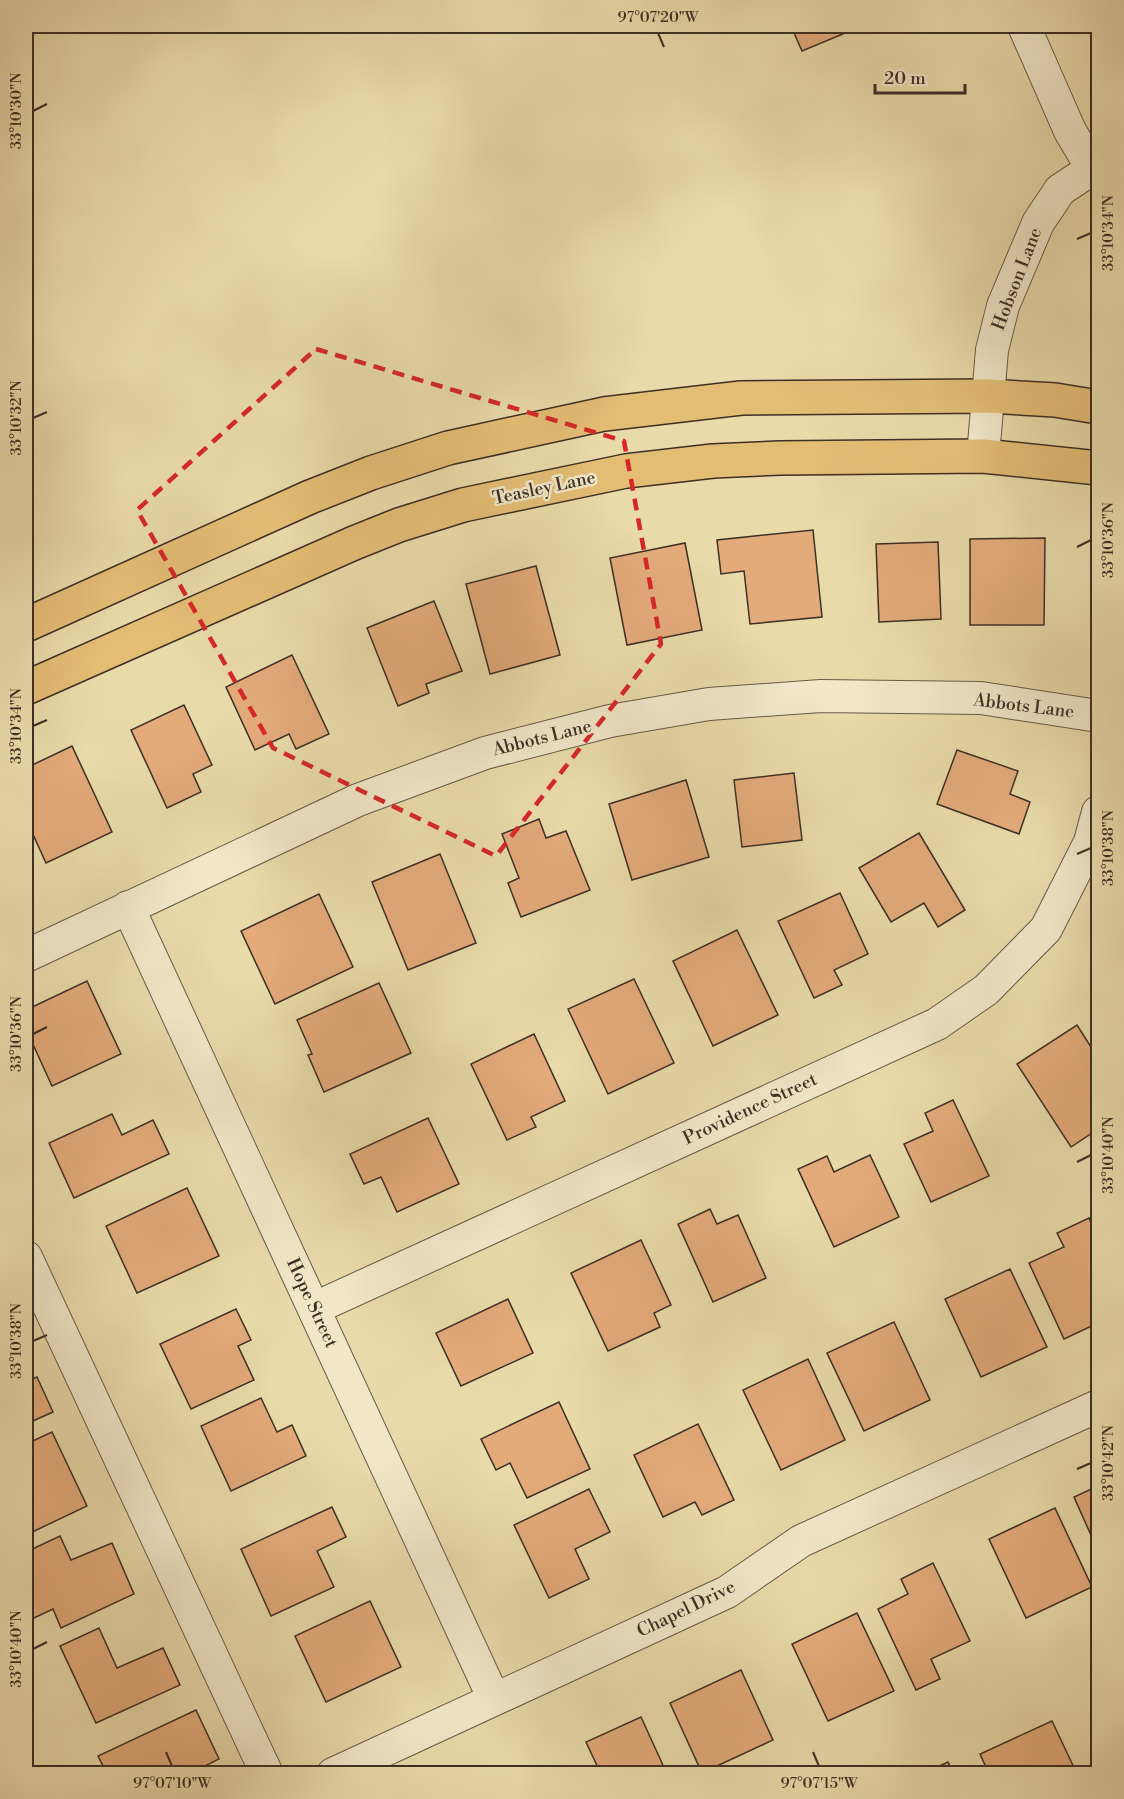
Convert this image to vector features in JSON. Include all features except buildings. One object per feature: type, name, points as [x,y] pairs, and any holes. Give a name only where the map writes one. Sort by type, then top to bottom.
[{"type":"main road","points":[[26,625],[310,497],[370,473],[448,448],[604,414],[741,398],[988,396],[1059,401],[1098,407]]},
{"type":"main road","name":"Teasley Lane","points":[[26,688],[399,525],[463,505],[626,471],[713,461],[780,458],[983,456],[1098,468]]},
{"type":"street","points":[[1024,26],[1070,131],[1095,166]]},
{"type":"street","name":"Hobson Lane","points":[[983,456],[992,350],[1003,306],[1038,223],[1060,190],[1095,166]]},
{"type":"street","name":"Abbots Lane","points":[[26,956],[358,800],[485,753],[610,722],[709,704],[821,696],[981,698],[1098,716]]},
{"type":"street","name":"Providence Street","points":[[315,1308],[937,1024],[986,990],[1046,929],[1089,842],[1098,812]]},
{"type":"street","name":"Hope Street","points":[[128,907],[494,1699]]},
{"type":"street","points":[[26,1257],[267,1773]]},
{"type":"street","name":"Chapel Drive","points":[[333,1773],[727,1592],[801,1541],[1098,1406]]},
{"type":"highlighted area","points":[[316,349],[624,441],[661,644],[496,856],[273,748],[137,510]]}]
